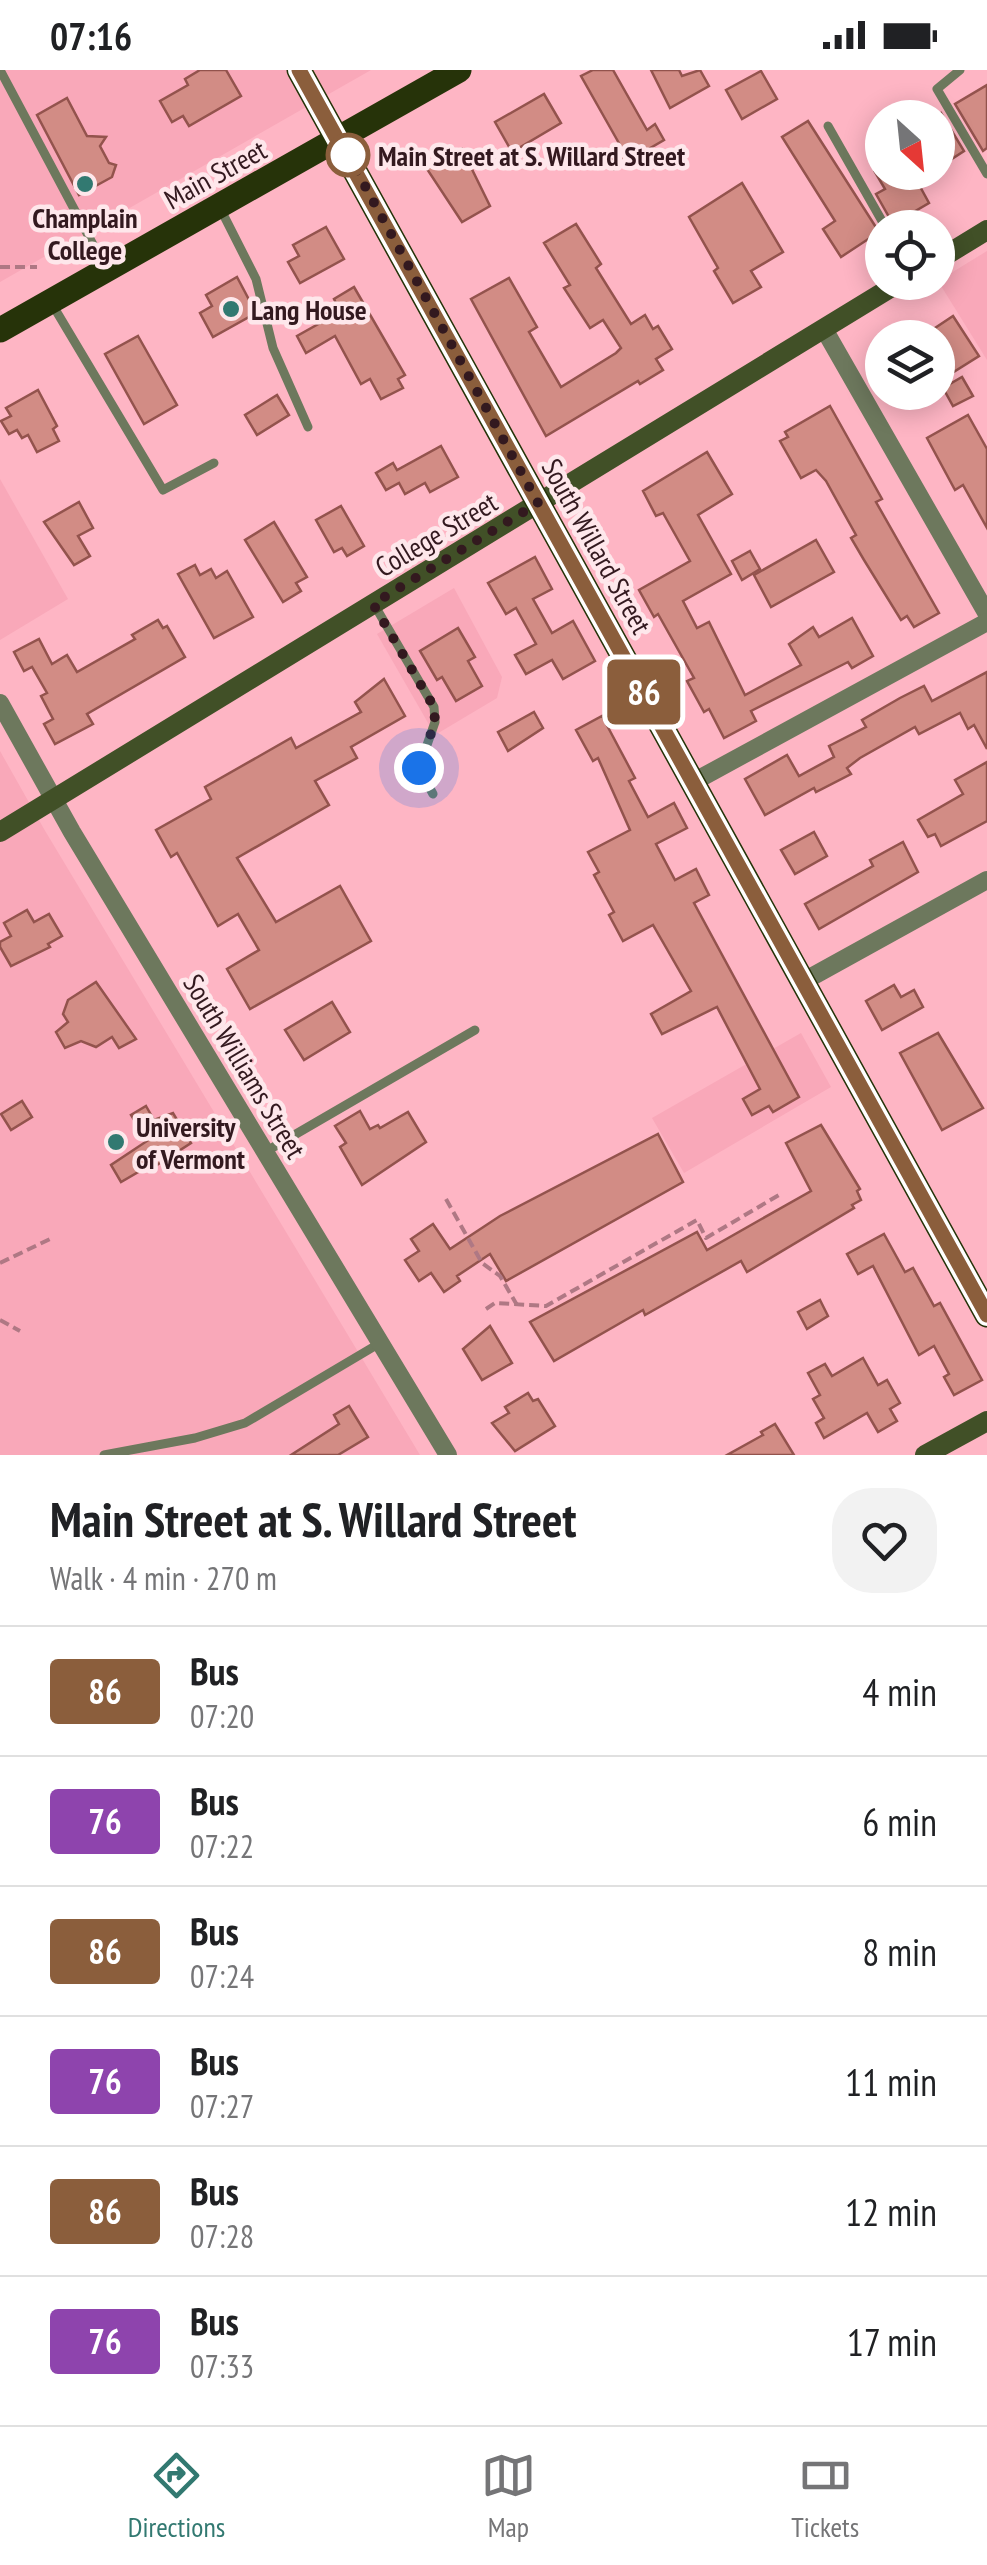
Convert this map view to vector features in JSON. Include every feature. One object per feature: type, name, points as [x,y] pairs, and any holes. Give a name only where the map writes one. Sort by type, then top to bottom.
[{"type":"main road","name":"South Willard Street","points":[[299,70],[987,1315]]},
{"type":"main road","name":"Main Street","points":[[0,330],[459,70]]},
{"type":"street","points":[[955,250],[987,230]]},
{"type":"street","name":"College Street","points":[[0,832],[871,300]]},
{"type":"street","points":[[824,329],[987,614]]},
{"type":"street","points":[[695,781],[987,622]]},
{"type":"street","name":"South Williams Street","points":[[0,703],[448,1455]]},
{"type":"street","points":[[804,982],[987,880]]},
{"type":"street","points":[[926,1455],[987,1421]]},
{"type":"lane","points":[[0,70],[106,270]]},
{"type":"lane","points":[[960,70],[937,89],[987,174]]},
{"type":"lane","points":[[828,126],[876,210]]},
{"type":"lane","points":[[219,206],[256,279],[272,348],[308,427]]},
{"type":"lane","points":[[50,302],[163,490],[214,463]]},
{"type":"lane","points":[[373,604],[434,707],[435,722],[419,768],[433,794]]},
{"type":"lane","points":[[265,1152],[475,1030]]},
{"type":"lane","points":[[104,1455],[195,1438],[246,1423],[382,1342]]},
{"type":"path","points":[[0,267],[37,267]]},
{"type":"path","points":[[486,1309],[494,1304],[546,1306],[696,1220],[706,1238],[779,1195]]},
{"type":"path","points":[[446,1198],[482,1263],[500,1276],[517,1304]]},
{"type":"path","points":[[0,1263],[50,1239]]},
{"type":"path","points":[[0,1320],[20,1331]]},
{"type":"shaded area","name":"Champlain College","points":[[0,70],[371,70],[0,282]]},
{"type":"shaded area","points":[[987,251],[987,360],[950,300],[955,300],[955,271]]},
{"type":"shaded area","points":[[0,479],[68,599],[0,640]]},
{"type":"shaded area","points":[[454,588],[502,677],[497,698],[435,735],[377,634]]},
{"type":"shaded area","name":"University of Vermont","points":[[0,751],[44,829],[420,1455],[0,1455]]},
{"type":"shaded area","points":[[801,1033],[831,1087],[684,1173],[652,1118]]},
{"type":"building","points":[[200,70],[226,70],[241,96],[189,126],[183,116],[172,122],[160,101],[188,85],[185,79]]},
{"type":"building","points":[[593,70],[613,70],[647,130],[655,124],[664,140],[614,169],[605,154],[620,145],[581,76]]},
{"type":"building","points":[[651,70],[679,70],[682,76],[700,70],[709,86],[670,108]]},
{"type":"building","points":[[761,71],[777,99],[742,119],[726,90]]},
{"type":"building","points":[[987,85],[987,148],[983,151],[955,104]]},
{"type":"building","points":[[544,94],[561,123],[512,152],[495,122]]},
{"type":"building","points":[[67,98],[87,136],[106,137],[100,146],[109,163],[116,165],[112,177],[79,195],[37,115]]},
{"type":"building","points":[[808,121],[865,210],[865,241],[841,257],[823,229],[835,221],[782,137]]},
{"type":"building","points":[[955,136],[964,151],[955,157]]},
{"type":"building","points":[[462,149],[490,206],[462,222],[427,169]]},
{"type":"building","points":[[742,183],[783,252],[751,271],[761,287],[733,303],[689,217]]},
{"type":"building","points":[[883,190],[922,190],[929,203],[917,210],[885,210],[876,194]]},
{"type":"building","points":[[576,224],[601,264],[596,268],[631,324],[645,315],[653,329],[658,326],[672,349],[656,359],[663,370],[546,436],[471,299],[509,278],[537,327],[529,332],[561,387],[616,353],[621,348],[603,320],[590,328],[564,288],[570,285],[544,243]]},
{"type":"building","points":[[326,227],[344,259],[300,283],[288,262],[299,256],[293,245]]},
{"type":"building","name":"Lang House","points":[[237,277],[256,313],[213,337],[200,313],[212,306],[206,295]]},
{"type":"building","points":[[354,287],[405,375],[398,379],[403,388],[381,399],[370,379],[361,384],[335,336],[306,353],[297,336],[329,318],[327,314],[338,307],[334,299]]},
{"type":"building","points":[[953,316],[979,356],[955,371],[955,320],[947,320]]},
{"type":"building","points":[[138,336],[177,405],[144,424],[105,354]]},
{"type":"building","points":[[962,377],[973,396],[955,405],[955,381]]},
{"type":"building","points":[[38,390],[57,426],[53,429],[59,441],[37,452],[28,435],[22,438],[17,430],[9,434],[1,421],[11,416],[6,408]]},
{"type":"building","points":[[277,395],[289,415],[257,435],[245,415]]},
{"type":"building","points":[[830,406],[882,499],[876,502],[939,613],[914,627],[907,616],[901,620],[864,560],[851,538],[856,535],[826,481],[816,470],[801,478],[780,441],[788,437],[785,432]]},
{"type":"building","points":[[968,415],[987,449],[987,528],[963,485],[955,490],[927,438]]},
{"type":"building","points":[[441,446],[458,477],[430,492],[425,483],[405,494],[399,483],[386,490],[376,473],[393,463],[397,470]]},
{"type":"building","points":[[707,452],[732,494],[698,515],[731,574],[683,601],[697,628],[709,622],[745,695],[801,665],[789,644],[813,627],[819,637],[852,618],[873,656],[852,668],[848,662],[751,711],[756,721],[724,738],[709,709],[704,712],[687,681],[694,678],[658,614],[654,617],[639,590],[690,561],[663,513],[656,516],[643,491]]},
{"type":"building","points":[[79,502],[93,528],[78,536],[90,556],[74,565],[44,522]]},
{"type":"building","points":[[341,506],[364,546],[347,556],[342,548],[334,552],[316,520]]},
{"type":"building","points":[[274,522],[307,577],[296,583],[301,591],[283,602],[245,540]]},
{"type":"building","points":[[816,540],[834,572],[771,607],[754,575]]},
{"type":"building","points":[[750,551],[760,569],[742,580],[732,561]]},
{"type":"building","points":[[535,557],[552,589],[533,599],[552,633],[573,621],[595,661],[563,679],[552,660],[526,674],[515,655],[536,644],[516,608],[506,614],[488,583]]},
{"type":"building","points":[[195,565],[200,575],[211,569],[216,578],[227,571],[253,617],[214,638],[178,574]]},
{"type":"building","points":[[158,620],[163,628],[167,626],[185,657],[87,714],[93,724],[55,744],[44,724],[53,719],[41,696],[47,693],[32,667],[24,671],[14,652],[39,639],[52,664],[67,655],[77,672],[135,639],[132,635]]},
{"type":"building","points":[[458,628],[475,657],[468,661],[482,686],[456,701],[442,677],[437,680],[420,651]]},
{"type":"building","points":[[987,672],[987,749],[974,725],[968,729],[960,713],[919,734],[915,727],[860,758],[847,768],[851,774],[816,792],[814,788],[765,815],[745,779],[787,755],[799,776],[834,757],[829,746],[866,727],[862,720],[900,698],[924,686],[932,701]]},
{"type":"building","points":[[384,679],[405,716],[351,747],[357,758],[315,781],[329,805],[237,858],[276,922],[340,886],[371,941],[250,1009],[227,969],[259,950],[238,914],[218,926],[177,853],[171,857],[156,830],[211,799],[205,787],[291,738],[296,748],[361,712],[355,702]]},
{"type":"building","points":[[534,712],[543,728],[508,751],[498,732]]},
{"type":"building","points":[[602,716],[635,778],[629,781],[648,817],[674,803],[687,828],[656,844],[675,880],[696,869],[709,895],[694,903],[799,1097],[773,1112],[769,1106],[752,1115],[743,1099],[760,1089],[717,1007],[662,1034],[651,1014],[691,991],[653,925],[623,941],[609,915],[614,912],[594,875],[599,872],[588,852],[630,830],[598,758],[593,761],[576,730]]},
{"type":"building","points":[[987,762],[987,821],[941,846],[935,834],[928,837],[918,820],[963,794],[955,780]]},
{"type":"building","points":[[814,832],[827,856],[795,874],[781,850]]},
{"type":"building","points":[[903,842],[918,872],[819,929],[805,904],[873,866],[870,860]]},
{"type":"building","points":[[27,910],[34,922],[49,914],[62,936],[48,944],[50,947],[11,966],[0,947],[0,942],[11,936],[4,923]]},
{"type":"building","points":[[96,982],[136,1039],[119,1048],[112,1037],[96,1047],[81,1041],[65,1048],[56,1032],[68,1022],[63,1014],[68,1000]]},
{"type":"building","points":[[894,985],[901,997],[914,990],[923,1007],[882,1030],[866,1001]]},
{"type":"building","points":[[332,1002],[350,1032],[304,1060],[285,1030]]},
{"type":"building","points":[[938,1033],[983,1108],[942,1130],[900,1053]]},
{"type":"building","points":[[22,1101],[32,1117],[11,1130],[1,1114]]},
{"type":"building","points":[[146,1106],[154,1120],[173,1113],[191,1143],[149,1170],[147,1167],[121,1182],[111,1165],[147,1141],[131,1115]]},
{"type":"building","points":[[360,1111],[370,1129],[378,1125],[380,1128],[408,1112],[426,1142],[362,1185],[340,1147],[346,1143],[335,1126]]},
{"type":"building","points":[[821,1125],[860,1189],[857,1191],[861,1200],[852,1205],[854,1208],[747,1272],[741,1261],[645,1315],[643,1310],[554,1361],[530,1322],[697,1232],[707,1250],[811,1191],[786,1143]]},
{"type":"building","points":[[658,1134],[683,1182],[506,1281],[490,1254],[457,1276],[460,1281],[444,1292],[431,1273],[419,1281],[405,1260],[419,1251],[411,1239],[433,1224],[450,1249],[500,1216]]},
{"type":"building","points":[[884,1234],[905,1272],[913,1268],[934,1306],[940,1303],[982,1380],[954,1395],[944,1377],[949,1374],[934,1346],[919,1355],[873,1266],[858,1274],[847,1254]]},
{"type":"building","points":[[820,1300],[828,1316],[807,1329],[798,1312]]},
{"type":"building","points":[[490,1326],[512,1363],[482,1380],[463,1349]]},
{"type":"building","points":[[863,1358],[878,1385],[887,1380],[900,1403],[890,1409],[897,1421],[878,1432],[867,1413],[824,1438],[816,1423],[824,1418],[813,1399],[820,1395],[808,1373],[825,1364],[832,1376]]},
{"type":"building","points":[[528,1393],[533,1401],[538,1399],[555,1426],[515,1451],[492,1423],[509,1413],[505,1407]]},
{"type":"building","points":[[349,1406],[368,1437],[338,1455],[291,1455],[339,1424],[334,1415]]},
{"type":"building","points":[[775,1424],[794,1455],[727,1455],[763,1435],[761,1432]]},
{"type":"bus line","name":"86","points":[[299,70],[987,1315]]},
{"type":"place","name":"Main Street at S. Willard Street","points":[[348,155]]},
{"type":"place","name":"Champlain College","points":[[85,184]]},
{"type":"place","name":"Lang House","points":[[231,309]]},
{"type":"place","name":"University of Vermont","points":[[116,1142]]},
{"type":"route","points":[[348,155],[538,503],[373,604],[434,707],[435,722],[419,768]]}]
